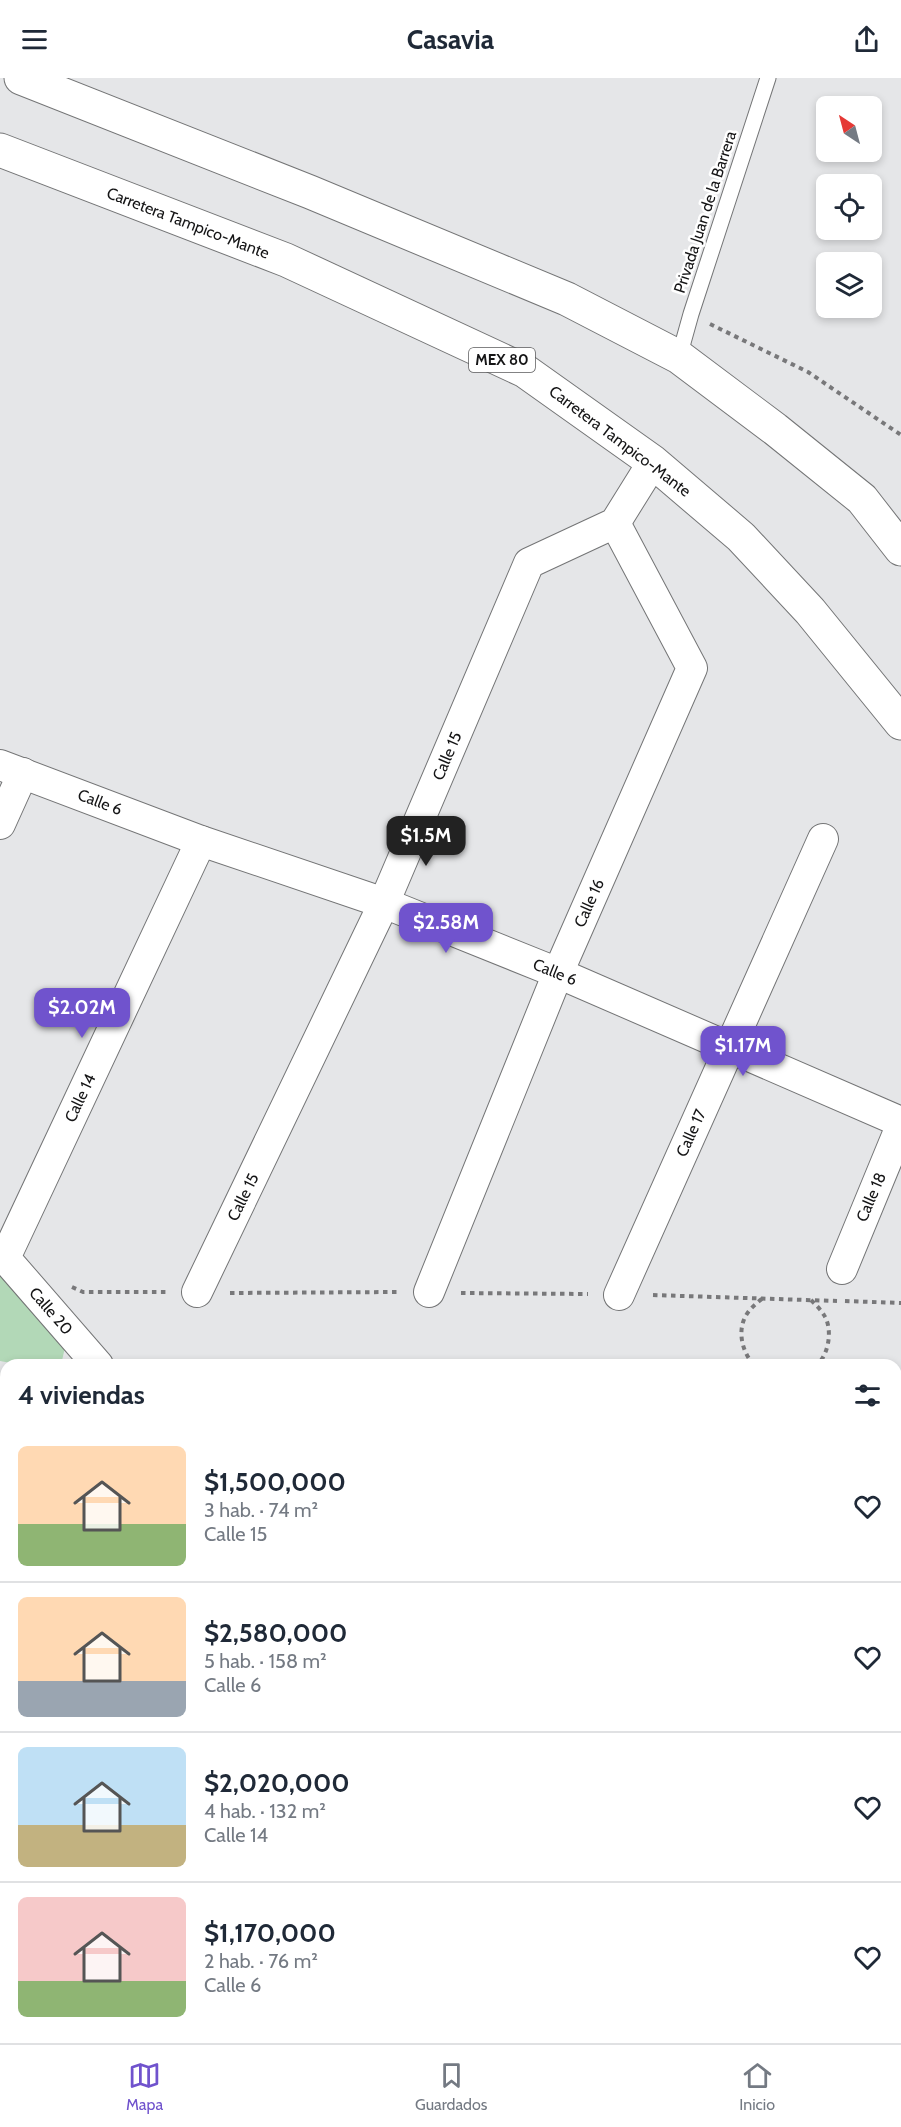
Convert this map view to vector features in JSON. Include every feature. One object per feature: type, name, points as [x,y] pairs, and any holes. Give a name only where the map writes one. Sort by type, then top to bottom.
[{"type":"main road","points":[[21,78],[321,196],[567,299],[679,357],[775,429],[862,500],[901,549]]},
{"type":"main road","name":"Carretera Tampico-Mante","points":[[0,150],[286,260],[525,371],[653,462],[741,537],[810,611],[901,723]]},
{"type":"street","points":[[615,523],[653,462]]},
{"type":"street","name":"Calle 15","points":[[197,1292],[384,903],[529,563],[615,523]]},
{"type":"street","name":"Calle 16","points":[[429,1292],[558,973],[692,668],[615,523]]},
{"type":"street","points":[[0,824],[11,769]]},
{"type":"street","name":"Calle 6","points":[[11,769],[201,841],[384,903],[558,973],[901,1124]]},
{"type":"street","name":"Calle 17","points":[[619,1295],[823,839]]},
{"type":"street","name":"Calle 14","points":[[5,1258],[201,841]]},
{"type":"street","name":"Calle 18","points":[[842,1269],[901,1124]]},
{"type":"street","name":"Calle 20","points":[[5,1258],[93,1359]]},
{"type":"lane","name":"Privada Juan de la Barrera","points":[[679,357],[768,78]]},
{"type":"path","points":[[691,314],[808,372],[901,435]]},
{"type":"path","points":[[749,1359],[741,1335],[747,1313],[764,1297]]},
{"type":"path","points":[[812,1300],[826,1317],[830,1339],[823,1359]]},
{"type":"green space","points":[[0,1276],[66,1343],[62,1359],[0,1359]]}]
